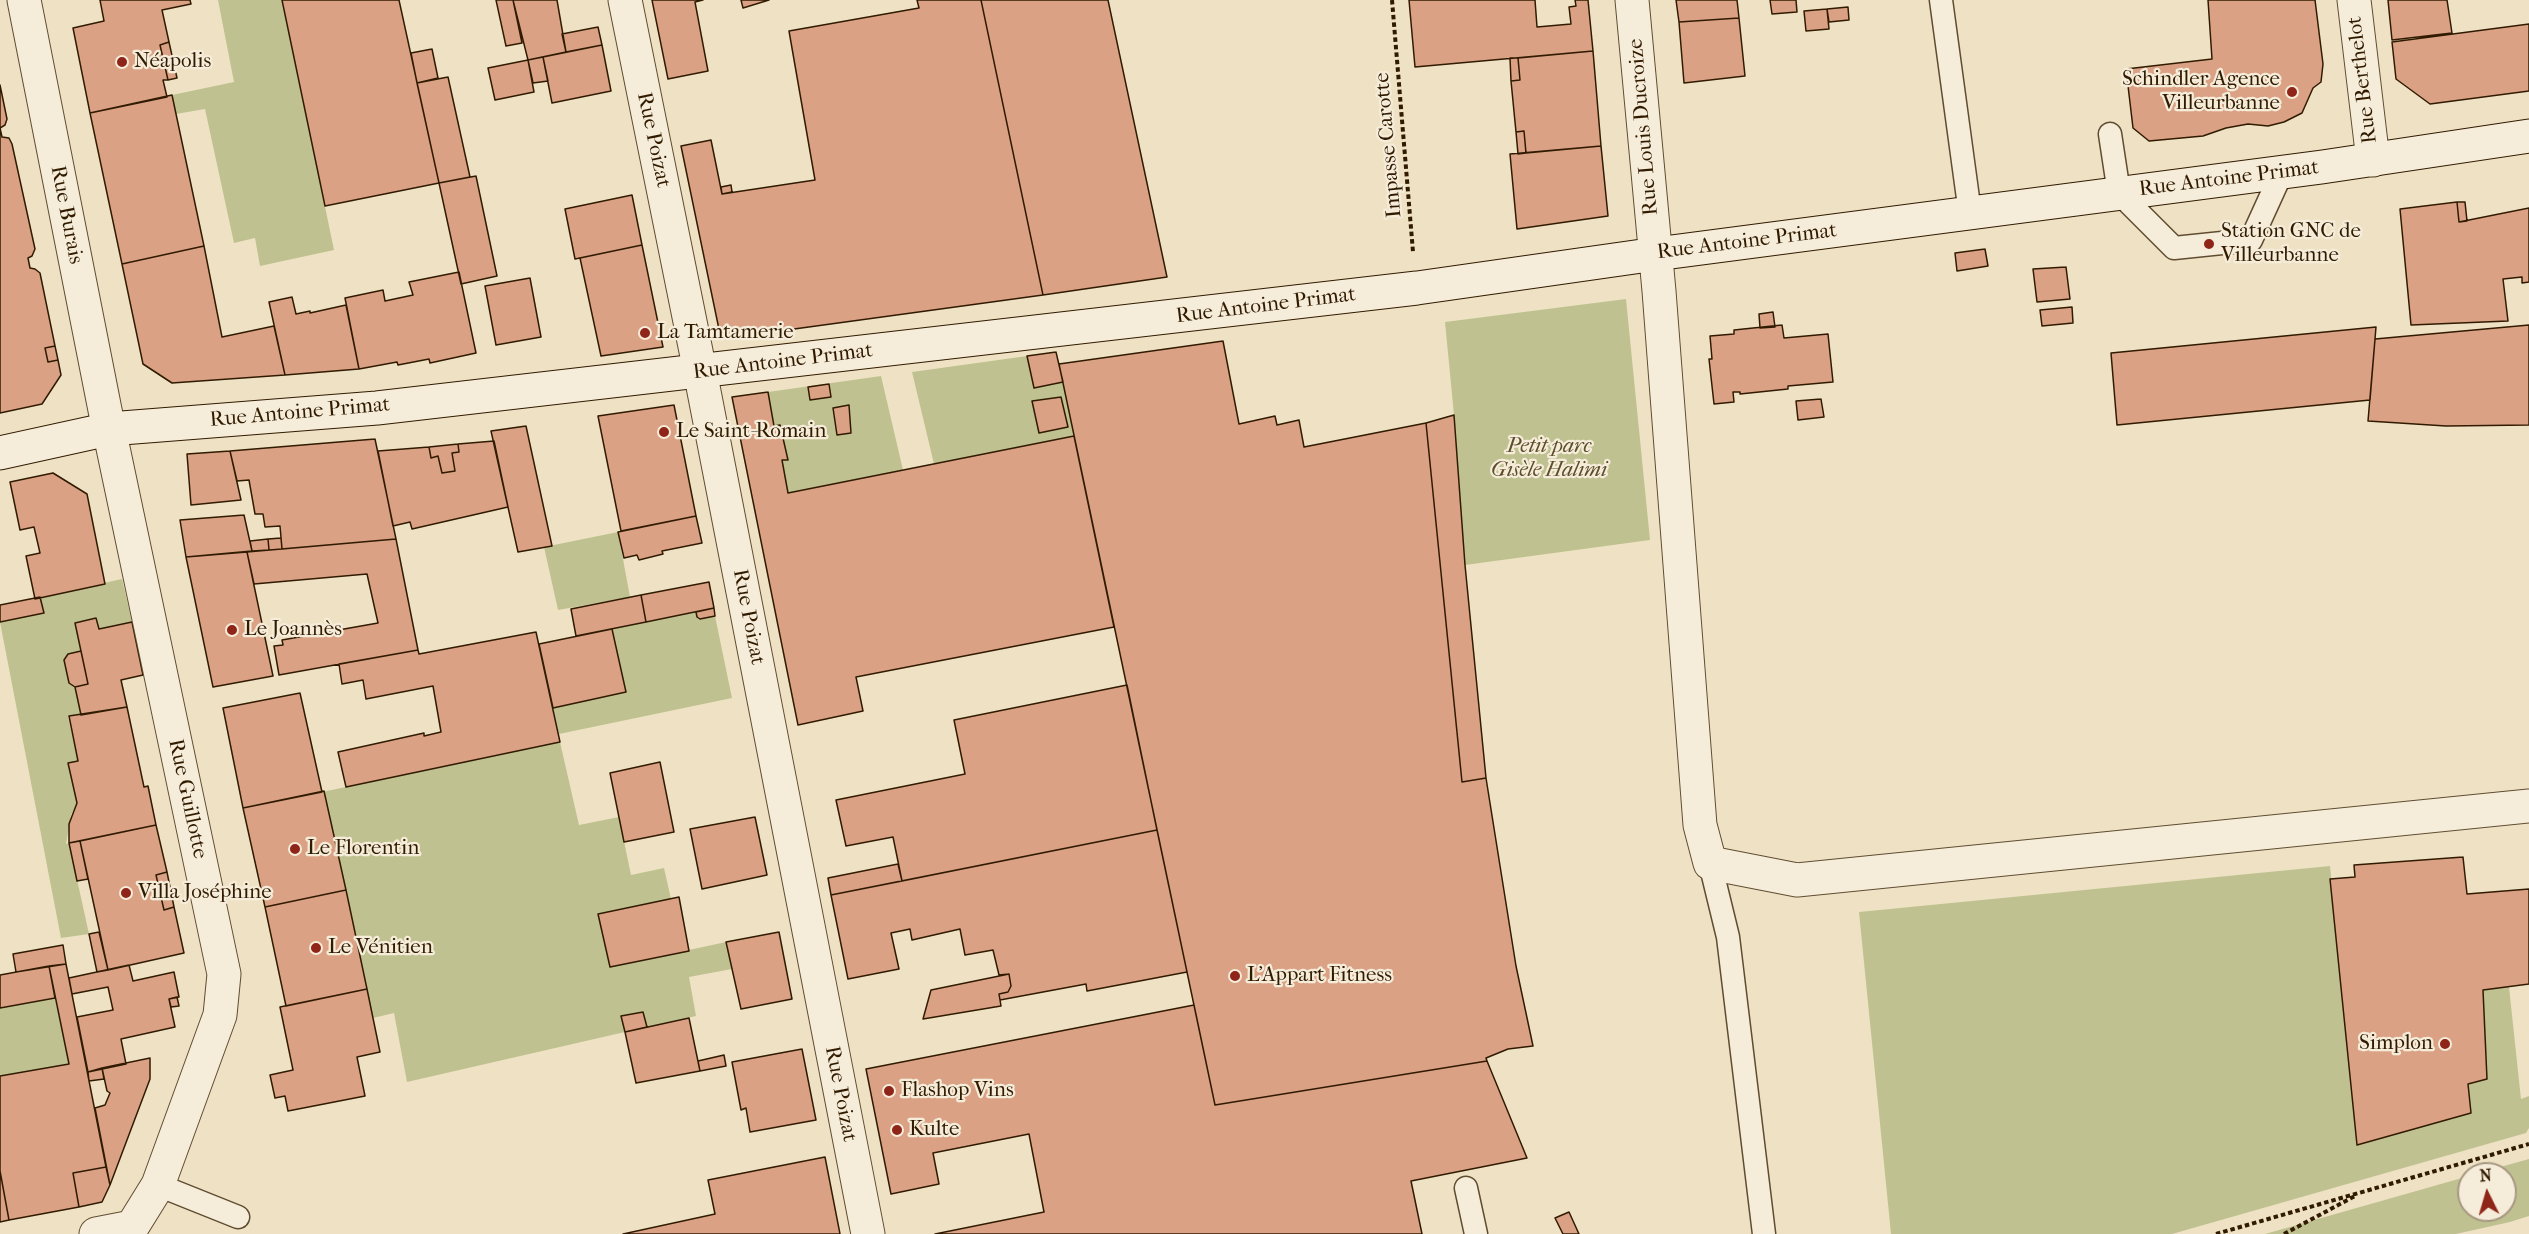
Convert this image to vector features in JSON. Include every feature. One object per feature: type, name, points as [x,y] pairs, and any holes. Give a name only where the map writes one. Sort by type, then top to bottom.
[{"type":"street","name":"Rue Burais","points":[[24,0],[109,429]]},
{"type":"street","name":"Rue Poizat","points":[[625,0],[868,1234]]},
{"type":"street","name":"Rue Louis Ducroize","points":[[1632,0],[1656,254],[1700,825],[1710,863]]},
{"type":"street","name":"Rue Berthelot","points":[[2354,0],[2373,160]]},
{"type":"street","name":"Rue Antoine Primat","points":[[0,453],[109,429],[377,408],[1417,288],[1656,254],[2373,160],[2529,136]]},
{"type":"street","name":"Rue Guillotte","points":[[96,1234],[132,1227],[158,1185],[220,1015],[224,974],[109,429]]},
{"type":"street","points":[[1710,863],[1797,880],[2529,806]]},
{"type":"lane","points":[[1941,0],[1970,213]]},
{"type":"lane","points":[[2110,134],[2118,194],[2174,248],[2251,240],[2282,172]]},
{"type":"lane","points":[[1710,863],[1728,937],[1764,1234]]},
{"type":"lane","points":[[158,1185],[238,1217]]},
{"type":"lane","points":[[1466,1188],[1476,1234]]},
{"type":"path","name":"Impasse Carotte","points":[[1392,0],[1417,288]]},
{"type":"path","points":[[2216,1234],[2529,1144]]},
{"type":"path","points":[[2284,1234],[2362,1192]]},
{"type":"green space","points":[[218,0],[282,0],[334,250],[260,266],[255,238],[234,243],[205,109],[176,114],[172,95],[234,82]]},
{"type":"green space","name":"Petit parc Gisèle Halimi","points":[[1626,299],[1650,540],[1465,565],[1445,322]]},
{"type":"green space","points":[[1027,356],[1034,388],[1063,382],[1074,436],[934,464],[912,372]]},
{"type":"green space","points":[[881,376],[903,470],[788,493],[782,460],[787,459],[780,425],[774,426],[768,392]]},
{"type":"green space","points":[[618,532],[630,597],[558,610],[544,547]]},
{"type":"green space","points":[[122,579],[132,622],[99,629],[96,618],[75,623],[81,651],[64,660],[69,683],[75,687],[81,715],[68,717],[78,761],[69,763],[77,803],[71,815],[66,844],[69,843],[89,934],[61,938],[0,622],[43,613],[40,597]]},
{"type":"green space","points":[[696,612],[700,619],[715,616],[732,698],[559,734],[553,708],[626,692],[612,629]]},
{"type":"green space","points":[[560,742],[579,825],[619,817],[631,875],[664,868],[671,899],[599,914],[610,967],[726,942],[732,969],[689,977],[696,1016],[647,1027],[643,1012],[622,1016],[625,1032],[407,1082],[394,1013],[373,1018],[322,792]]},
{"type":"green space","points":[[2330,866],[2357,1145],[2468,1084],[2486,1079],[2483,990],[2509,987],[2521,1099],[2529,1096],[2529,1128],[2526,1133],[2172,1234],[1891,1234],[1859,912]]},
{"type":"green space","points":[[55,998],[69,1064],[0,1076],[0,1008]]},
{"type":"green space","points":[[2529,1159],[2529,1216],[2517,1220],[2517,1162]]},
{"type":"green space","points":[[2457,1179],[2457,1222],[2510,1222],[2456,1234],[2265,1234]]},
{"type":"building","name":"Néapolis","points":[[100,0],[190,0],[191,4],[162,10],[169,42],[160,45],[168,80],[163,80],[167,97],[90,113],[73,28],[104,21]]},
{"type":"building","points":[[282,0],[399,0],[439,183],[325,206]]},
{"type":"building","points":[[496,0],[513,0],[522,43],[506,46]]},
{"type":"building","points":[[513,0],[557,0],[566,52],[528,60]]},
{"type":"building","points":[[652,0],[703,0],[695,2],[708,71],[668,79]]},
{"type":"building","points":[[741,0],[769,0],[743,8]]},
{"type":"building","points":[[917,0],[981,0],[1043,295],[721,339],[681,146],[711,140],[722,194],[815,180],[789,31],[919,8]]},
{"type":"building","points":[[981,0],[1108,0],[1167,277],[1043,295]]},
{"type":"building","points":[[1409,0],[1535,0],[1537,27],[1571,24],[1569,7],[1576,6],[1575,0],[1588,0],[1593,51],[1415,67]]},
{"type":"building","points":[[1676,0],[1737,0],[1739,18],[1679,22]]},
{"type":"building","points":[[1770,0],[1796,0],[1797,12],[1772,14]]},
{"type":"building","points":[[2208,0],[2315,0],[2323,64],[2321,82],[2313,88],[2302,113],[2284,122],[2268,126],[2248,124],[2226,128],[2203,136],[2149,141],[2133,128],[2126,69],[2212,59]]},
{"type":"building","points":[[2388,0],[2447,0],[2452,33],[2392,40]]},
{"type":"building","points":[[1848,7],[1849,20],[1829,22],[1827,9]]},
{"type":"building","points":[[1827,9],[1829,29],[1806,31],[1804,11]]},
{"type":"building","points":[[1739,18],[1745,76],[1684,83],[1679,22]]},
{"type":"building","points":[[2529,24],[2529,91],[2430,104],[2396,79],[2392,42]]},
{"type":"building","points":[[598,27],[602,45],[566,52],[562,34]]},
{"type":"building","points":[[169,42],[177,78],[168,80],[160,45]]},
{"type":"building","points":[[602,45],[611,91],[552,103],[543,57]]},
{"type":"building","points":[[432,49],[438,78],[417,83],[411,53]]},
{"type":"building","points":[[1593,51],[1601,146],[1526,153],[1524,131],[1516,132],[1511,81],[1520,80],[1518,58]]},
{"type":"building","points":[[543,57],[548,81],[533,83],[528,60]]},
{"type":"building","points":[[1510,58],[1518,58],[1520,80],[1511,81]]},
{"type":"building","points":[[528,60],[534,92],[495,100],[488,68]]},
{"type":"building","points":[[448,77],[470,177],[439,183],[417,83]]},
{"type":"building","points":[[0,85],[7,119],[5,125],[0,128]]},
{"type":"building","points":[[172,95],[204,246],[122,264],[90,113]]},
{"type":"building","points":[[0,128],[2,137],[9,138],[12,144],[35,249],[32,256],[28,258],[30,268],[40,273],[55,346],[45,348],[48,362],[58,360],[61,375],[42,404],[0,413]]},
{"type":"building","points":[[1524,131],[1526,153],[1518,154],[1516,132]]},
{"type":"building","points":[[1601,146],[1608,216],[1517,229],[1510,154]]},
{"type":"building","points":[[476,176],[497,276],[461,284],[439,183]]},
{"type":"building","points":[[731,185],[732,192],[722,194],[721,187]]},
{"type":"building","points":[[632,195],[642,245],[575,259],[565,209]]},
{"type":"building","points":[[2457,202],[2459,222],[2529,208],[2529,282],[2522,283],[2522,277],[2503,279],[2508,321],[2411,325],[2400,209]]},
{"type":"building","points":[[2457,202],[2465,202],[2467,221],[2459,222]]},
{"type":"building","points":[[642,245],[663,347],[601,356],[580,258]]},
{"type":"building","points":[[204,246],[222,337],[274,326],[285,375],[172,383],[143,364],[122,264]]},
{"type":"building","points":[[1985,249],[1988,266],[1957,271],[1955,253]]},
{"type":"building","points":[[2066,267],[2070,299],[2037,302],[2033,269]]},
{"type":"building","points":[[459,272],[476,353],[430,363],[429,359],[359,369],[345,298],[383,290],[385,301],[413,295],[409,282]]},
{"type":"building","points":[[530,278],[541,337],[496,345],[485,286]]},
{"type":"building","points":[[292,297],[296,314],[346,305],[359,369],[285,375],[269,302]]},
{"type":"building","points":[[2072,307],[2073,323],[2042,326],[2040,310]]},
{"type":"building","points":[[1773,312],[1775,327],[1760,328],[1759,314]]},
{"type":"building","points":[[1782,325],[1784,338],[1828,334],[1833,382],[1740,394],[1740,392],[1733,392],[1734,402],[1714,404],[1709,359],[1712,359],[1710,336],[1734,334],[1734,330]]},
{"type":"building","points":[[2529,325],[2529,425],[2446,426],[2368,421],[2375,339]]},
{"type":"building","points":[[2376,327],[2370,400],[2117,425],[2111,353]]},
{"type":"building","points":[[1223,341],[1239,424],[1275,416],[1277,425],[1299,420],[1304,447],[1426,423],[1462,782],[1486,778],[1516,966],[1533,1046],[1508,1049],[1486,1058],[1487,1061],[1215,1105],[1059,364]]},
{"type":"building","points":[[55,346],[58,360],[48,362],[45,348]]},
{"type":"building","points":[[1056,352],[1063,382],[1034,388],[1027,356]]},
{"type":"building","points":[[829,384],[831,397],[810,400],[808,387]]},
{"type":"building","points":[[768,392],[774,426],[780,425],[788,460],[782,460],[788,493],[1074,436],[1114,627],[856,677],[863,711],[798,725],[732,397]]},
{"type":"building","points":[[1061,397],[1068,427],[1039,433],[1032,401]]},
{"type":"building","points":[[1821,399],[1824,417],[1798,420],[1796,401]]},
{"type":"building","points":[[674,405],[696,516],[621,531],[598,416]]},
{"type":"building","points":[[849,405],[851,433],[837,435],[833,408]]},
{"type":"building","points":[[1454,415],[1465,565],[1486,778],[1462,782],[1426,423]]},
{"type":"building","points":[[526,426],[552,546],[518,552],[491,431]]},
{"type":"building","points":[[375,439],[396,539],[282,549],[280,526],[265,527],[263,514],[255,514],[249,480],[237,481],[230,451]]},
{"type":"building","points":[[494,441],[508,507],[412,529],[410,522],[393,526],[378,451],[429,447],[431,458],[438,456],[442,473],[455,471],[452,453],[459,452],[458,444]]},
{"type":"building","points":[[458,444],[459,452],[452,453],[455,471],[442,473],[438,456],[431,458],[429,447]]},
{"type":"building","points":[[230,451],[241,500],[191,505],[187,454]]},
{"type":"building","points":[[53,473],[87,494],[105,584],[35,599],[26,556],[40,553],[34,527],[20,530],[10,482]]},
{"type":"building","points":[[244,515],[252,551],[186,557],[180,520]]},
{"type":"building","points":[[696,516],[702,543],[662,551],[663,554],[639,560],[637,555],[624,558],[618,532]]},
{"type":"building","points":[[281,538],[282,549],[269,550],[268,539]]},
{"type":"building","points":[[268,539],[269,550],[252,551],[250,541]]},
{"type":"building","points":[[396,539],[418,650],[279,675],[274,646],[283,645],[282,640],[378,623],[367,574],[254,584],[247,552]]},
{"type":"building","name":"Le Joannès","points":[[247,552],[273,676],[213,687],[186,557]]},
{"type":"building","points":[[709,582],[714,608],[646,622],[641,595]]},
{"type":"building","points":[[641,595],[646,622],[576,636],[571,609]]},
{"type":"building","points":[[40,597],[44,613],[0,622],[0,605]]},
{"type":"building","points":[[714,608],[715,616],[700,619],[697,617],[696,612]]},
{"type":"building","points":[[96,618],[99,629],[132,622],[143,675],[121,680],[127,707],[81,715],[75,687],[88,684],[75,623]]},
{"type":"building","points":[[612,629],[626,692],[553,708],[539,644]]},
{"type":"building","points":[[536,632],[560,742],[346,787],[338,752],[424,733],[424,736],[441,732],[433,686],[366,699],[363,680],[342,684],[339,664],[418,650],[419,654]]},
{"type":"building","points":[[81,651],[88,684],[75,687],[69,683],[64,660],[68,654]]},
{"type":"building","points":[[1127,685],[1157,830],[902,881],[893,837],[846,846],[836,800],[965,774],[954,720]]},
{"type":"building","points":[[300,693],[322,792],[243,808],[223,708]]},
{"type":"building","points":[[127,707],[144,787],[148,786],[156,825],[69,843],[69,824],[77,803],[68,763],[78,761],[69,716]]},
{"type":"building","points":[[660,762],[674,832],[624,842],[610,773]]},
{"type":"building","name":"Le Florentin","points":[[324,791],[346,890],[265,907],[243,808]]},
{"type":"building","points":[[755,817],[767,875],[702,889],[690,829]]},
{"type":"building","name":"Villa Joséphine","points":[[156,825],[167,872],[156,875],[164,910],[174,907],[184,953],[108,970],[80,841]]},
{"type":"building","points":[[1157,830],[1187,972],[1087,991],[1086,984],[1000,1000],[999,994],[1008,992],[1011,986],[1009,974],[999,975],[993,950],[965,955],[960,929],[912,940],[910,929],[891,933],[899,969],[848,979],[831,895]]},
{"type":"building","points":[[80,841],[88,879],[77,881],[69,843]]},
{"type":"building","points":[[2463,857],[2467,894],[2529,889],[2529,984],[2483,990],[2487,1079],[2468,1084],[2471,1113],[2357,1145],[2330,879],[2355,877],[2354,865]]},
{"type":"building","points":[[898,864],[902,881],[831,895],[828,878]]},
{"type":"building","points":[[167,872],[174,907],[164,910],[156,875]]},
{"type":"building","name":"Le Vénitien","points":[[346,890],[367,989],[286,1006],[265,907]]},
{"type":"building","points":[[679,897],[689,951],[610,967],[598,914]]},
{"type":"building","points":[[99,932],[108,970],[97,972],[89,934]]},
{"type":"building","points":[[779,932],[792,999],[741,1009],[726,942]]},
{"type":"building","points":[[63,945],[66,964],[16,972],[13,954]]},
{"type":"building","points":[[66,964],[106,1167],[73,1173],[79,1207],[9,1220],[0,1171],[0,1076],[69,1064],[49,966]]},
{"type":"building","points":[[129,965],[133,981],[174,972],[179,997],[169,999],[175,1027],[121,1039],[126,1064],[88,1072],[77,1017],[113,1010],[108,987],[72,994],[69,978]]},
{"type":"building","points":[[49,966],[55,998],[0,1008],[0,975]]},
{"type":"building","points":[[1009,974],[1011,986],[1008,992],[999,994],[1001,1006],[923,1019],[931,990]]},
{"type":"building","points":[[367,989],[380,1052],[357,1057],[365,1096],[288,1111],[285,1096],[275,1098],[270,1075],[293,1070],[280,1007]]},
{"type":"building","points":[[177,997],[179,1006],[171,1007],[169,999]]},
{"type":"building","points":[[1194,1005],[1215,1105],[1487,1061],[1527,1158],[1411,1181],[1422,1234],[935,1234],[1044,1212],[1029,1134],[933,1153],[939,1184],[891,1194],[866,1069]]},
{"type":"building","points":[[643,1012],[647,1027],[625,1032],[621,1016]]},
{"type":"building","points":[[689,1018],[700,1071],[636,1083],[625,1032]]},
{"type":"building","points":[[802,1049],[816,1120],[750,1132],[746,1108],[741,1110],[732,1062]]},
{"type":"building","points":[[724,1055],[726,1066],[700,1071],[698,1061]]},
{"type":"building","points":[[150,1058],[150,1079],[110,1185],[95,1108],[105,1105],[110,1093],[107,1091],[102,1068]]},
{"type":"building","points":[[102,1068],[104,1079],[89,1081],[88,1072]]},
{"type":"building","points":[[825,1157],[840,1234],[623,1234],[715,1214],[708,1180]]},
{"type":"building","points":[[106,1167],[110,1185],[102,1202],[79,1207],[73,1173]]},
{"type":"building","points":[[0,1171],[9,1220],[0,1222]]},
{"type":"building","points":[[1569,1212],[1579,1234],[1563,1234],[1555,1218]]},
{"type":"place","name":"Néapolis","points":[[122,62]]},
{"type":"place","name":"Schindler Agence Villeurbanne","points":[[2292,92]]},
{"type":"place","name":"Station GNC de Villeurbanne","points":[[2209,244]]},
{"type":"place","name":"La Tamtamerie","points":[[645,333]]},
{"type":"place","name":"Le Saint-Romain","points":[[664,432]]},
{"type":"place","name":"Le Joannès","points":[[232,630]]},
{"type":"place","name":"Le Florentin","points":[[295,849]]},
{"type":"place","name":"Villa Joséphine","points":[[126,893]]},
{"type":"place","name":"Le Vénitien","points":[[316,948]]},
{"type":"place","name":"L'Appart Fitness","points":[[1235,976]]},
{"type":"place","name":"Simplon","points":[[2445,1044]]},
{"type":"place","name":"Flashop Vins","points":[[889,1091]]},
{"type":"place","name":"Kulte","points":[[897,1130]]}]
